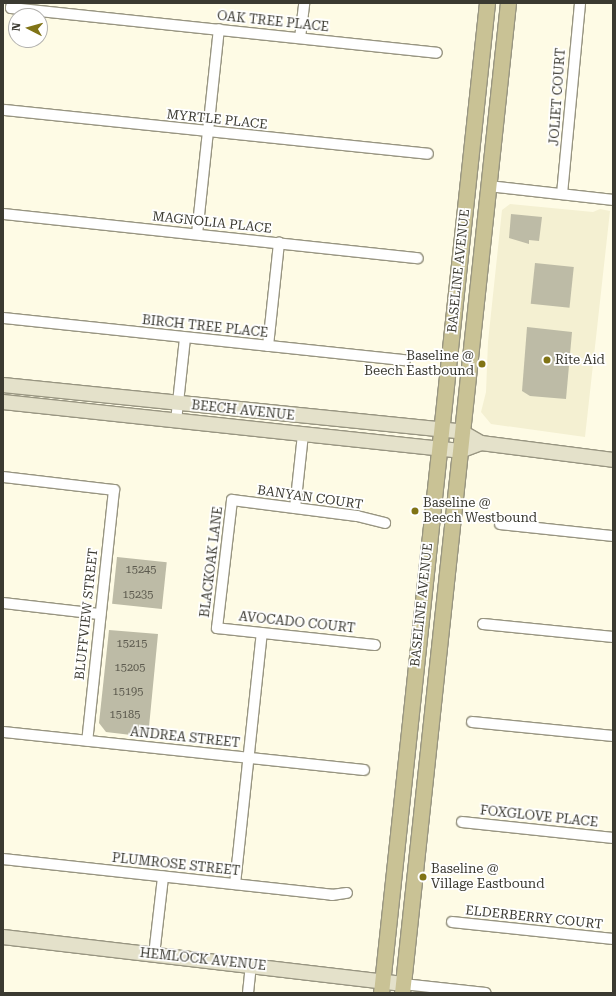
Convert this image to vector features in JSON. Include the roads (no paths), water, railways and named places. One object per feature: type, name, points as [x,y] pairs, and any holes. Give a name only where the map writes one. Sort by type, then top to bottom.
[{"type":"main road","name":"BASELINE AVENUE","points":[[381,987],[442,431],[486,3]]},
{"type":"main road","name":"BASELINE AVENUE","points":[[403,988],[508,3]]},
{"type":"main road","name":"BEECH AVENUE","points":[[3,385],[462,432],[481,443],[613,460]]},
{"type":"main road","name":"BEECH AVENUE","points":[[3,402],[460,451],[481,443]]},
{"type":"main road","name":"HEMLOCK AVENUE","points":[[3,937],[251,965],[381,987],[403,988]]},
{"type":"street","points":[[300,38],[304,3]]},
{"type":"street","name":"JOLIET COURT","points":[[562,194],[580,3]]},
{"type":"street","name":"OAK TREE PLACE","points":[[11,5],[437,53]]},
{"type":"street","points":[[197,234],[219,29]]},
{"type":"street","name":"MYRTLE PLACE","points":[[5,110],[428,154]]},
{"type":"street","points":[[489,186],[613,200]]},
{"type":"street","name":"MAGNOLIA PLACE","points":[[3,214],[418,258]]},
{"type":"street","points":[[268,346],[279,243]]},
{"type":"street","name":"BIRCH TREE PLACE","points":[[3,318],[405,360]]},
{"type":"street","points":[[176,420],[185,338]]},
{"type":"street","points":[[295,508],[303,434]]},
{"type":"street","name":"BLUFFVIEW STREET","points":[[3,477],[114,490],[87,741]]},
{"type":"street","name":"BANYAN COURT","points":[[232,500],[357,516],[385,523]]},
{"type":"street","name":"BLACKOAK LANE","points":[[217,628],[232,500]]},
{"type":"street","points":[[500,524],[613,536]]},
{"type":"street","points":[[3,603],[100,614]]},
{"type":"street","points":[[483,624],[613,637]]},
{"type":"street","name":"AVOCADO COURT","points":[[217,628],[375,645]]},
{"type":"street","points":[[234,884],[262,633]]},
{"type":"street","points":[[472,722],[613,736]]},
{"type":"street","name":"ANDREA STREET","points":[[3,732],[364,770]]},
{"type":"street","name":"FOXGLOVE PLACE","points":[[462,822],[613,838]]},
{"type":"street","name":"PLUMROSE STREET","points":[[3,859],[332,895],[347,893]]},
{"type":"street","points":[[154,955],[163,877]]},
{"type":"street","name":"ELDERBERRY COURT","points":[[452,922],[613,939]]},
{"type":"street","points":[[248,993],[251,965]]},
{"type":"street","points":[[403,988],[486,993]]},
{"type":"place","name":"Rite Aid","points":[[547,360]]},
{"type":"place","name":"Baseline @ Beech Eastbound","points":[[482,364]]},
{"type":"place","name":"Baseline @ Beech Westbound","points":[[415,511]]},
{"type":"place","name":"Baseline @ Village Eastbound","points":[[423,877]]}]
